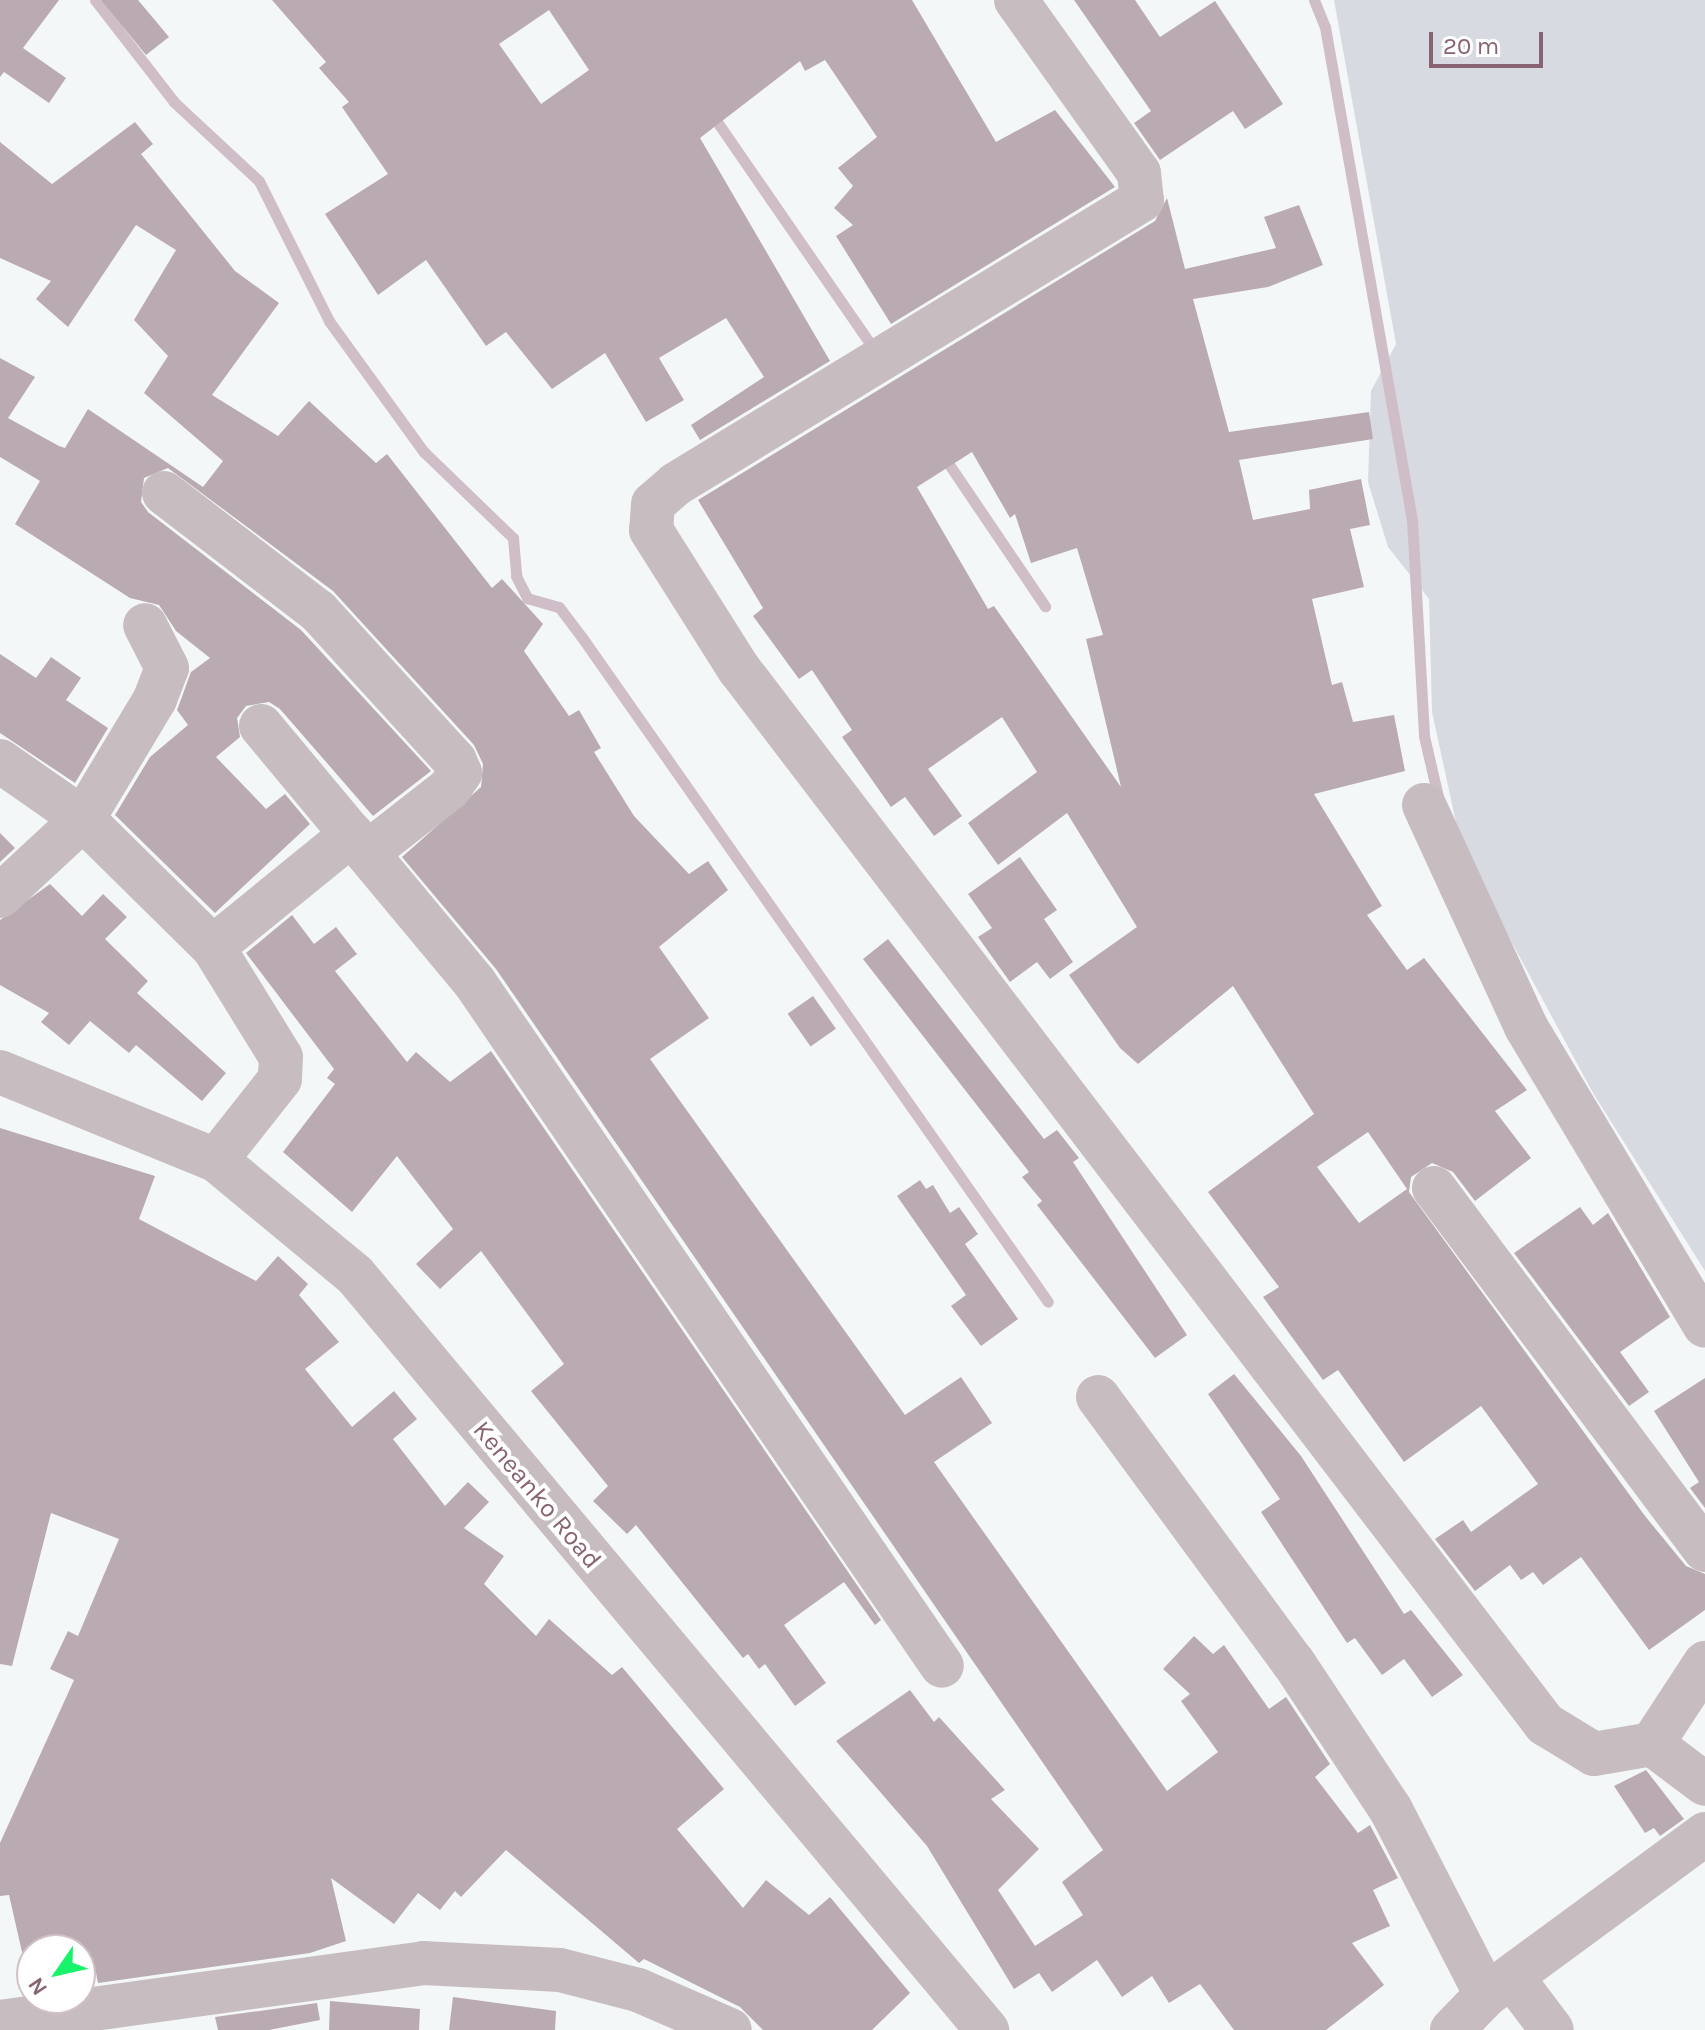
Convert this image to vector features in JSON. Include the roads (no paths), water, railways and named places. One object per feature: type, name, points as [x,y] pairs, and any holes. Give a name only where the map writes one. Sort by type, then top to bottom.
[{"type":"street","points":[[1016,0],[1139,173],[1142,200],[676,484],[653,504],[651,530],[739,669],[1513,1686],[1545,1724],[1594,1754],[1652,1744],[1705,1784]]},
{"type":"street","points":[[164,493],[318,611],[455,761],[460,773],[450,788],[360,843],[213,947]]},
{"type":"street","points":[[0,896],[83,819],[167,668],[145,625]]},
{"type":"street","points":[[261,726],[475,983],[942,1666]]},
{"type":"street","points":[[0,761],[83,819],[213,947],[281,1057],[280,1079],[216,1160]]},
{"type":"street","points":[[1424,805],[1526,1027],[1705,1326]]},
{"type":"street","name":"Keneanko Road","points":[[0,1072],[216,1160],[355,1275],[966,2022]]},
{"type":"street","points":[[1434,1188],[1705,1550]]},
{"type":"street","points":[[1098,1397],[1293,1662],[1391,1810],[1499,1986],[1552,2030]]},
{"type":"street","points":[[1652,1744],[1705,1663]]},
{"type":"street","points":[[1452,2030],[1499,1986],[1705,1834]]},
{"type":"street","points":[[0,2022],[423,1963],[560,1970],[638,1990],[730,2030]]},
{"type":"waterway","points":[[95,0],[174,102],[259,181],[329,321],[424,452],[513,538],[516,576],[527,598],[559,607],[581,636],[1048,1302]]},
{"type":"waterway","points":[[1314,0],[1325,27],[1412,520],[1424,736],[1439,801]]},
{"type":"waterway","points":[[711,113],[872,346]]},
{"type":"waterway","points":[[942,454],[1045,606]]}]
